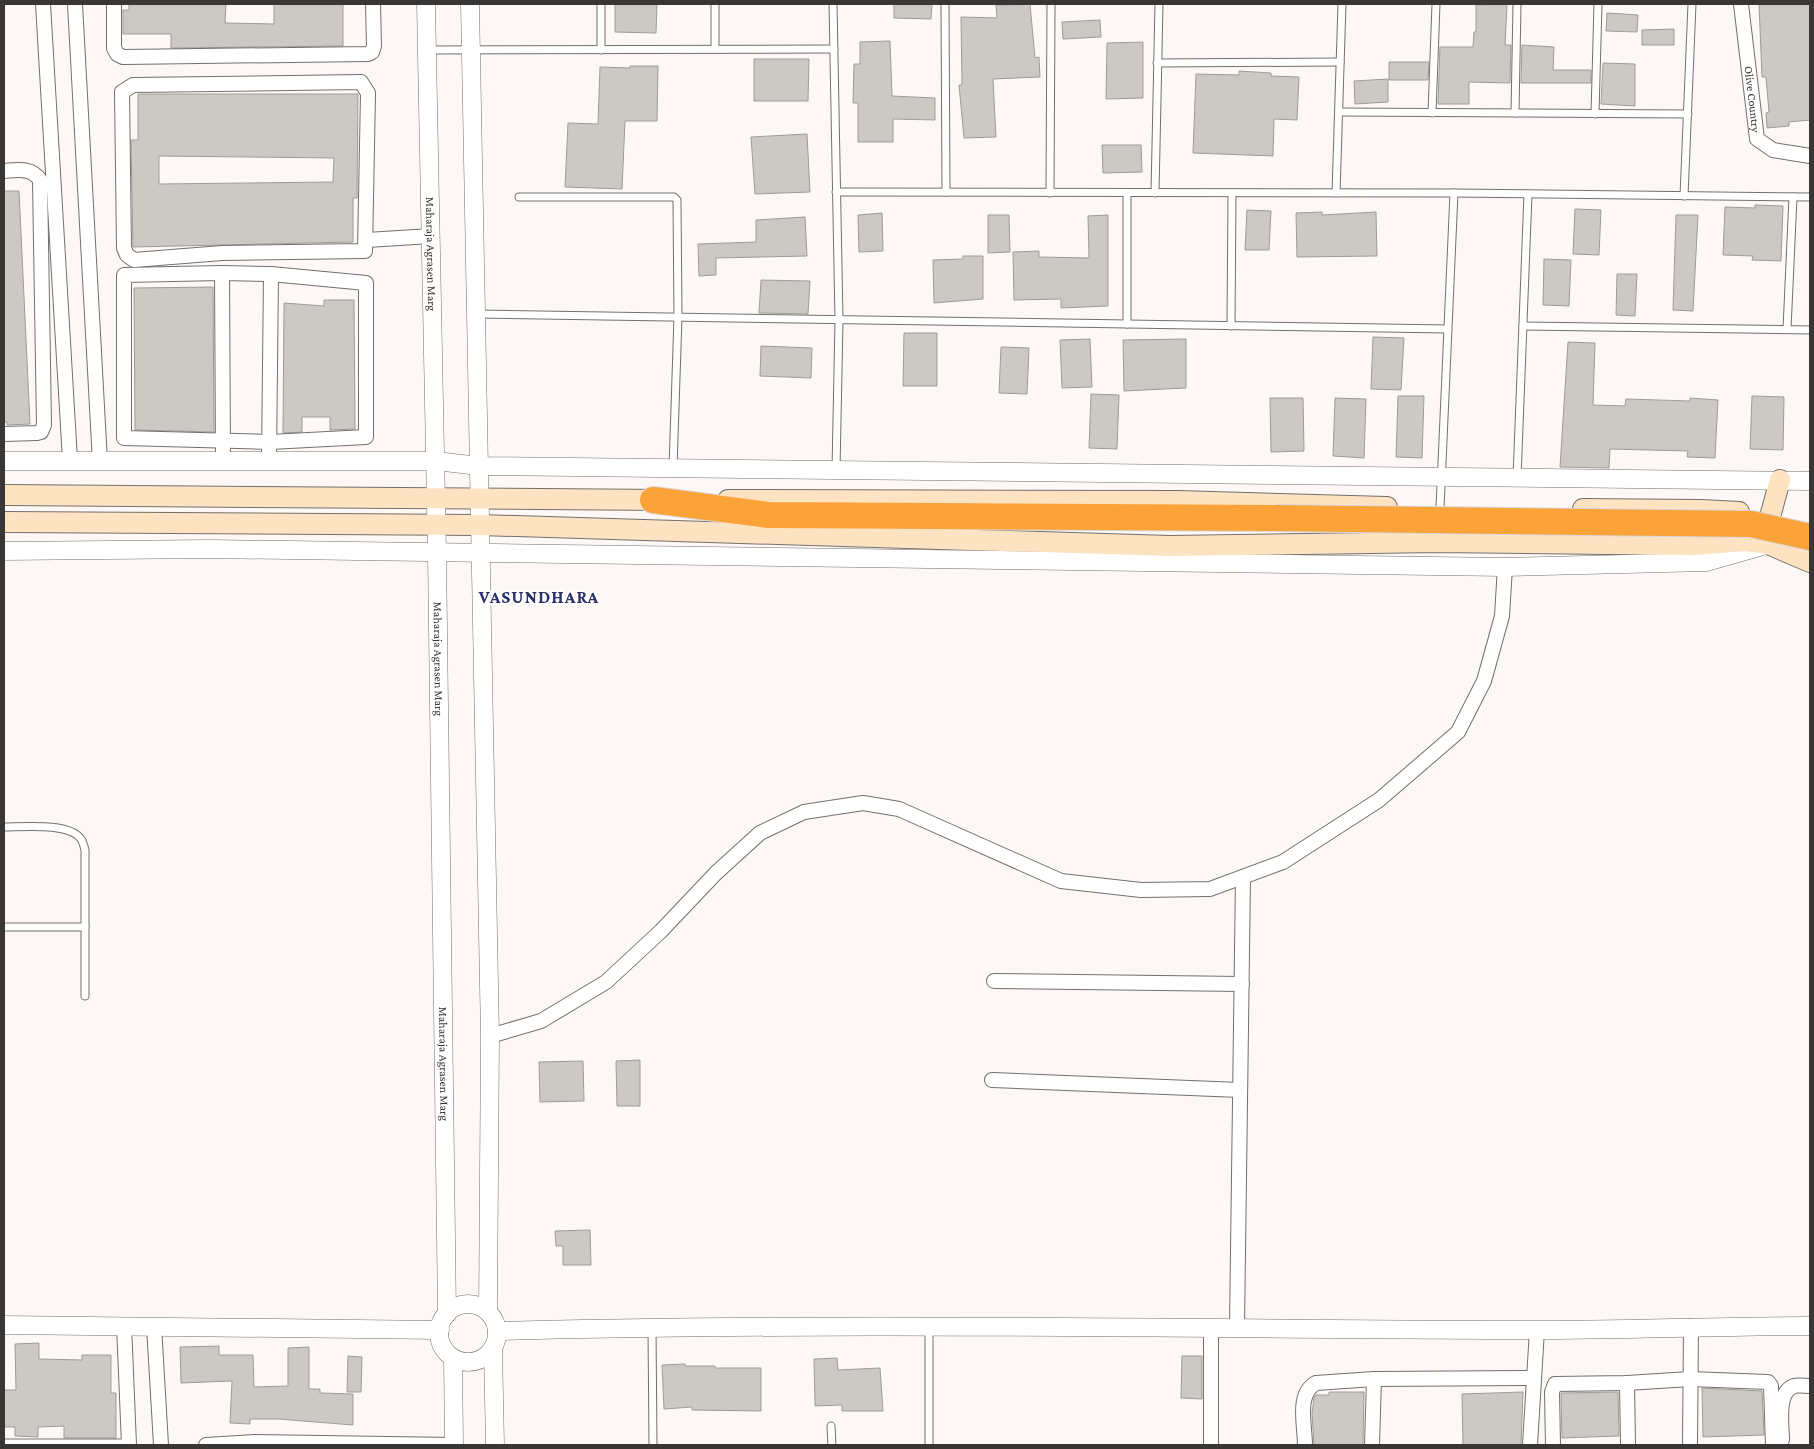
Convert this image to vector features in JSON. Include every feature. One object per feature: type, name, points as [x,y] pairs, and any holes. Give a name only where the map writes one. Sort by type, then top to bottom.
[{"type":"highway","points":[[653,500],[768,515],[1751,524],[1806,541]]},
{"type":"main road","points":[[1770,517],[1780,480]]},
{"type":"main road","points":[[4,495],[436,499],[1178,501],[1440,508],[1701,510],[1756,513],[1770,517],[1806,541]]},
{"type":"main road","points":[[4,522],[437,524],[1170,546],[1438,542],[1693,545],[1746,541],[1768,544],[1806,541]]},
{"type":"street","points":[[43,4],[70,460]]},
{"type":"street","points":[[75,4],[100,462]]},
{"type":"street","points":[[114,4],[114,48],[117,54],[123,57],[133,57],[368,54],[372,52],[374,46],[373,4]]},
{"type":"street","name":"Maharaja Agrasen Marg","points":[[426,4],[437,524],[447,1314]]},
{"type":"street","points":[[470,4],[490,1036],[488,1312]]},
{"type":"street","name":"Olive Country","points":[[1741,4],[1757,139],[1773,150],[1810,156]]},
{"type":"street","points":[[361,82],[368,93],[367,240],[367,248],[363,252],[222,253],[134,260],[127,256],[124,248],[122,92],[133,85],[361,82]]},
{"type":"street","points":[[4,171],[27,170],[35,174],[40,180],[44,425],[41,432],[37,433],[4,434]]},
{"type":"street","points":[[367,240],[432,236]]},
{"type":"street","points":[[222,273],[223,459]]},
{"type":"street","points":[[222,273],[271,274],[366,283],[366,437],[270,442],[124,438],[124,275],[222,273]]},
{"type":"street","points":[[269,460],[271,274]]},
{"type":"street","points":[[4,461],[70,460],[100,462],[223,459],[436,462],[479,466],[673,469],[1810,481]]},
{"type":"street","points":[[4,551],[211,549],[1505,567],[1706,562],[1768,544]]},
{"type":"street","points":[[490,1036],[541,1021],[606,982],[661,931],[716,873],[760,833],[804,812],[863,803],[899,809],[1061,881],[1140,890],[1210,890],[1283,862],[1379,800],[1458,732],[1484,681],[1502,616],[1505,567]]},
{"type":"street","points":[[1238,1327],[1243,877]]},
{"type":"street","points":[[994,981],[1242,984]]},
{"type":"street","points":[[992,1080],[1240,1090]]},
{"type":"street","points":[[492,1349],[477,1361],[467,1362],[453,1358],[443,1348],[440,1330],[447,1314],[463,1305],[472,1304],[488,1312],[494,1320],[497,1331],[492,1349],[495,1445]]},
{"type":"street","points":[[4,1325],[440,1330]]},
{"type":"street","points":[[124,1325],[129,1444]]},
{"type":"street","points":[[154,1326],[161,1445]]},
{"type":"street","points":[[497,1331],[652,1327],[1238,1327],[1537,1330],[1691,1326],[1810,1326]]},
{"type":"street","points":[[1690,1445],[1691,1326]]},
{"type":"street","points":[[1211,1327],[1211,1445]]},
{"type":"street","points":[[1530,1445],[1537,1330]]},
{"type":"street","points":[[206,1445],[255,1442],[454,1445],[453,1358]]},
{"type":"street","points":[[1305,1445],[1304,1396],[1307,1387],[1316,1383],[1374,1379],[1534,1378]]},
{"type":"street","points":[[1372,1445],[1374,1379]]},
{"type":"street","points":[[1553,1445],[1552,1392],[1555,1384],[1690,1380],[1768,1382],[1771,1386],[1774,1445]]},
{"type":"street","points":[[1627,1383],[1628,1445]]},
{"type":"street","points":[[1782,1445],[1782,1402],[1786,1392],[1794,1386],[1810,1386]]},
{"type":"lane","points":[[601,4],[601,50]]},
{"type":"lane","points":[[714,4],[715,49]]},
{"type":"lane","points":[[833,4],[839,320],[836,470]]},
{"type":"lane","points":[[945,4],[946,192]]},
{"type":"lane","points":[[1050,193],[1051,4]]},
{"type":"lane","points":[[1154,193],[1159,4]]},
{"type":"lane","points":[[1336,193],[1342,4]]},
{"type":"lane","points":[[1432,113],[1436,4]]},
{"type":"lane","points":[[1515,113],[1517,4]]},
{"type":"lane","points":[[1595,114],[1598,4]]},
{"type":"lane","points":[[1684,196],[1692,4]]},
{"type":"lane","points":[[428,50],[834,49]]},
{"type":"lane","points":[[1157,63],[1340,62]]},
{"type":"lane","points":[[1338,112],[1688,114]]},
{"type":"lane","points":[[836,192],[1454,193],[1810,197]]},
{"type":"lane","points":[[1127,193],[1127,324]]},
{"type":"lane","points":[[1231,326],[1232,193]]},
{"type":"lane","points":[[1440,508],[1454,193]]},
{"type":"lane","points":[[1517,478],[1528,194]]},
{"type":"lane","points":[[519,197],[675,198],[678,317],[673,469]]},
{"type":"lane","points":[[1787,329],[1793,197]]},
{"type":"lane","points":[[476,314],[1448,329]]},
{"type":"lane","points":[[1523,326],[1810,330]]},
{"type":"lane","points":[[4,827],[49,827],[69,830],[80,838],[85,850],[85,996]]},
{"type":"lane","points":[[4,927],[85,927]]},
{"type":"lane","points":[[652,1327],[653,1445]]},
{"type":"lane","points":[[929,1327],[929,1445]]},
{"type":"lane","points":[[832,1426],[832,1445]]},
{"type":"lane","points":[[4,1443],[129,1444]]},
{"type":"building","points":[[129,4],[226,4],[225,23],[274,24],[274,4],[343,4],[343,46],[171,48],[171,34],[123,34],[123,10],[129,10]]},
{"type":"building","points":[[615,4],[657,4],[656,33],[615,32]]},
{"type":"building","points":[[894,4],[932,4],[931,19],[894,18]]},
{"type":"building","points":[[1030,4],[1035,58],[1039,57],[1040,77],[993,79],[996,137],[964,138],[959,85],[962,85],[961,17],[997,18],[996,5]]},
{"type":"building","points":[[1507,4],[1505,45],[1511,45],[1510,83],[1469,82],[1469,104],[1438,104],[1440,47],[1473,47],[1474,32],[1476,32],[1476,5]]},
{"type":"building","points":[[1759,4],[1810,4],[1810,120],[1789,122],[1789,126],[1767,128],[1766,113],[1769,112],[1766,77],[1762,77]]},
{"type":"building","points":[[1607,13],[1638,15],[1637,32],[1606,31]]},
{"type":"building","points":[[1100,20],[1101,37],[1063,39],[1062,22]]},
{"type":"building","points":[[1674,29],[1674,45],[1642,45],[1642,30]]},
{"type":"building","points":[[890,41],[892,96],[935,98],[935,120],[893,119],[893,142],[858,142],[858,103],[853,103],[854,64],[860,64],[860,42]]},
{"type":"building","points":[[1143,42],[1143,98],[1106,99],[1107,43]]},
{"type":"building","points":[[1522,45],[1554,47],[1553,70],[1591,70],[1591,83],[1521,83]]},
{"type":"building","points":[[754,59],[809,59],[808,101],[754,101]]},
{"type":"building","points":[[1389,62],[1429,62],[1428,80],[1389,80]]},
{"type":"building","points":[[1603,63],[1635,64],[1635,106],[1601,104]]},
{"type":"building","points":[[630,66],[658,66],[657,121],[625,121],[622,189],[565,187],[568,123],[598,124],[600,67],[630,68]]},
{"type":"building","points":[[1239,71],[1271,73],[1271,76],[1299,77],[1297,120],[1274,119],[1273,156],[1193,153],[1196,74],[1239,75]]},
{"type":"building","points":[[1388,79],[1388,102],[1355,104],[1354,81]]},
{"type":"building","points":[[138,94],[358,94],[357,198],[353,198],[353,242],[133,247],[131,140],[138,140]],"holes":[[[159,156],[334,158],[333,182],[159,184]]]},
{"type":"building","points":[[807,134],[810,192],[755,194],[751,137]]},
{"type":"building","points":[[1102,145],[1141,145],[1142,172],[1103,173]]},
{"type":"building","points":[[4,191],[19,191],[30,424],[7,425],[7,422],[4,422]]},
{"type":"building","points":[[1755,205],[1783,206],[1781,261],[1752,260],[1753,256],[1723,255],[1725,207],[1755,208]]},
{"type":"building","points":[[1575,209],[1601,210],[1599,255],[1573,254]]},
{"type":"building","points":[[1247,210],[1271,211],[1269,250],[1245,250]]},
{"type":"building","points":[[1322,212],[1322,215],[1376,212],[1377,256],[1297,257],[1296,213]]},
{"type":"building","points":[[882,213],[883,251],[859,252],[858,215]]},
{"type":"building","points":[[988,215],[1009,215],[1010,252],[988,253]]},
{"type":"building","points":[[1108,215],[1108,306],[1061,308],[1061,299],[1014,300],[1013,252],[1039,251],[1039,257],[1089,258],[1088,216]]},
{"type":"building","points":[[1676,215],[1698,215],[1693,311],[1673,310]]},
{"type":"building","points":[[805,217],[807,256],[716,258],[716,275],[699,276],[698,244],[756,242],[756,220]]},
{"type":"building","points":[[963,256],[983,256],[983,299],[934,303],[933,260],[963,259]]},
{"type":"building","points":[[1544,259],[1571,260],[1569,306],[1543,305]]},
{"type":"building","points":[[1617,274],[1637,274],[1635,316],[1616,315]]},
{"type":"building","points":[[761,280],[810,281],[808,314],[759,313]]},
{"type":"building","points":[[213,287],[214,432],[135,430],[134,288]]},
{"type":"building","points":[[324,300],[354,300],[355,429],[330,430],[330,417],[302,417],[302,432],[283,433],[284,303],[324,306]]},
{"type":"building","points":[[904,333],[937,333],[937,386],[903,386]]},
{"type":"building","points":[[1373,337],[1404,338],[1401,390],[1371,389]]},
{"type":"building","points":[[1090,339],[1092,387],[1062,388],[1060,340]]},
{"type":"building","points":[[1186,339],[1186,388],[1124,391],[1123,340]]},
{"type":"building","points":[[1568,342],[1595,343],[1593,405],[1625,406],[1626,399],[1690,401],[1690,398],[1718,400],[1715,458],[1687,457],[1688,451],[1610,449],[1609,468],[1560,467]]},
{"type":"building","points":[[761,346],[812,348],[811,378],[760,376]]},
{"type":"building","points":[[1001,347],[1029,348],[1027,394],[999,393]]},
{"type":"building","points":[[1091,394],[1119,395],[1117,449],[1089,448]]},
{"type":"building","points":[[1398,396],[1424,396],[1422,458],[1396,457]]},
{"type":"building","points":[[1752,396],[1784,397],[1783,450],[1750,449]]},
{"type":"building","points":[[1270,398],[1303,398],[1304,451],[1271,452]]},
{"type":"building","points":[[1335,398],[1366,399],[1364,458],[1333,456]]},
{"type":"building","points":[[640,1060],[640,1106],[617,1106],[616,1061]]},
{"type":"building","points":[[583,1061],[584,1101],[540,1102],[539,1062]]},
{"type":"building","points":[[590,1230],[591,1265],[563,1265],[563,1246],[556,1246],[555,1231]]},
{"type":"building","points":[[39,1343],[39,1359],[82,1360],[82,1355],[111,1355],[111,1393],[116,1393],[116,1438],[64,1438],[64,1426],[38,1427],[38,1437],[15,1436],[15,1427],[4,1427],[4,1390],[16,1390],[15,1344]]},
{"type":"building","points":[[219,1346],[219,1355],[253,1355],[254,1387],[288,1386],[288,1348],[309,1347],[309,1389],[320,1389],[320,1393],[353,1394],[353,1425],[278,1419],[250,1419],[250,1424],[230,1423],[232,1381],[181,1383],[180,1347]]},
{"type":"building","points":[[348,1356],[362,1357],[361,1392],[347,1392]]},
{"type":"building","points":[[1182,1356],[1202,1356],[1202,1399],[1181,1398]]},
{"type":"building","points":[[837,1358],[838,1370],[880,1368],[883,1411],[842,1411],[842,1405],[815,1406],[814,1359]]},
{"type":"building","points":[[685,1364],[685,1366],[715,1366],[715,1368],[761,1368],[761,1411],[692,1410],[692,1407],[664,1409],[662,1365]]},
{"type":"building","points":[[1702,1388],[1762,1391],[1764,1435],[1703,1437]]},
{"type":"building","points":[[1329,1392],[1364,1392],[1363,1445],[1314,1445],[1312,1413],[1314,1398],[1316,1395],[1329,1395]]},
{"type":"building","points":[[1523,1392],[1521,1445],[1463,1445],[1462,1394]]},
{"type":"building","points":[[1618,1392],[1619,1436],[1562,1438],[1561,1393]]},
{"type":"district","name":"VASUNDHARA","points":[[539,597]]}]
